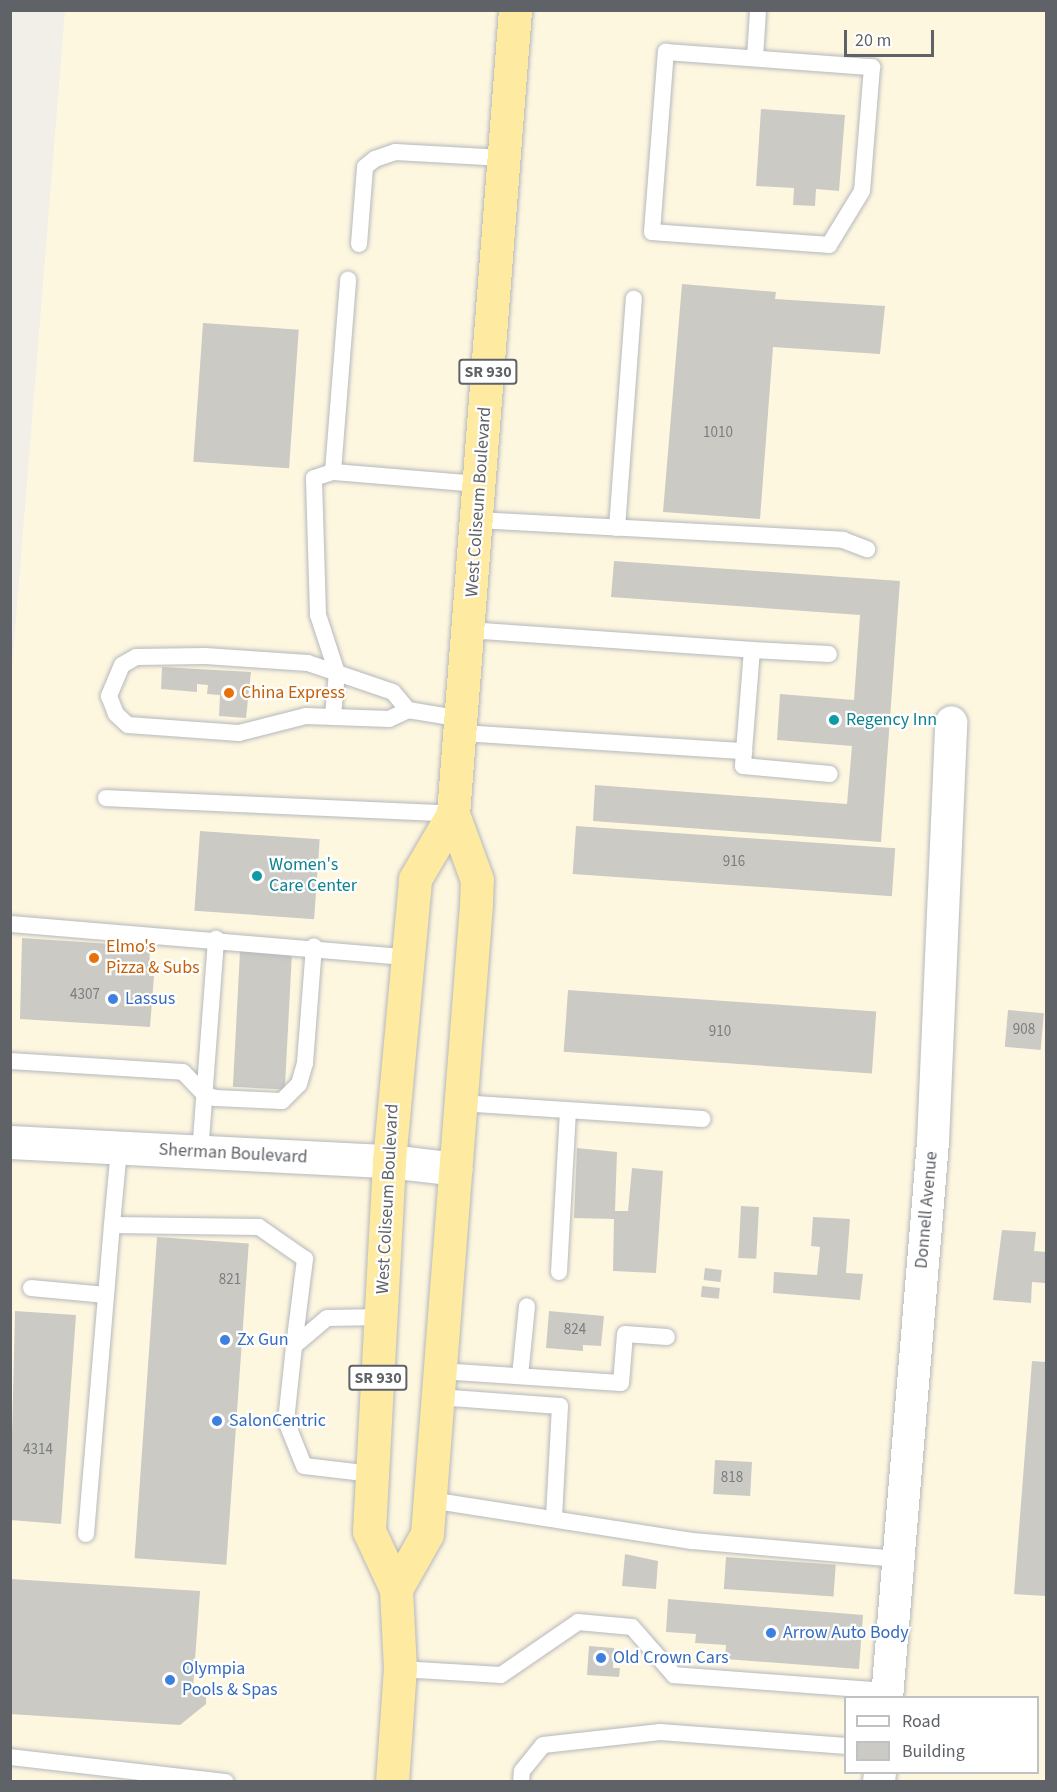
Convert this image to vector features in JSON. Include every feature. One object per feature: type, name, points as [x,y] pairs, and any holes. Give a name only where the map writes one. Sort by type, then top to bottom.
[{"type":"highway","name":"West Coliseum Boulevard","points":[[392,1782],[400,1669],[396,1589],[369,1531],[388,1161],[415,879],[453,814],[462,726],[515,10]]},
{"type":"highway","name":"West Coliseum Boulevard","points":[[396,1589],[427,1534],[461,1103],[477,880],[453,814]]},
{"type":"main road","name":"Sherman Boulevard","points":[[10,1142],[388,1161],[456,1169]]},
{"type":"street","name":"Donnell Avenue","points":[[887,1694],[933,1142],[951,722]]},
{"type":"lane","points":[[755,58],[758,10]]},
{"type":"lane","points":[[666,52],[755,58],[872,67],[862,191],[829,245],[652,232],[666,52]]},
{"type":"lane","points":[[359,244],[365,167],[375,159],[395,152],[504,158]]},
{"type":"lane","points":[[333,472],[348,280]]},
{"type":"lane","points":[[617,528],[634,299]]},
{"type":"lane","points":[[333,715],[337,673],[318,615],[312,504],[314,478],[333,472],[480,483]]},
{"type":"lane","points":[[477,520],[843,540],[867,549]]},
{"type":"lane","points":[[469,630],[829,654]]},
{"type":"lane","points":[[752,650],[743,766],[831,774]]},
{"type":"lane","points":[[408,710],[389,719],[333,715],[306,716],[239,733],[128,725],[116,714],[109,696],[123,665],[136,657],[205,656],[308,663],[393,692],[408,710],[462,726],[744,751]]},
{"type":"lane","points":[[106,798],[453,814]]},
{"type":"lane","points":[[10,924],[314,946],[406,957]]},
{"type":"lane","points":[[200,1153],[216,939]]},
{"type":"lane","points":[[10,1061],[183,1072],[204,1094],[282,1101],[291,1096],[305,1063],[314,946]]},
{"type":"lane","points":[[461,1103],[702,1119]]},
{"type":"lane","points":[[559,1272],[568,1111]]},
{"type":"lane","points":[[86,1534],[119,1149]]},
{"type":"lane","points":[[112,1225],[259,1227],[305,1259],[286,1421],[304,1467],[372,1474]]},
{"type":"lane","points":[[31,1288],[106,1296]]},
{"type":"lane","points":[[520,1376],[526,1306]]},
{"type":"lane","points":[[294,1346],[327,1318],[381,1317]]},
{"type":"lane","points":[[439,1384],[520,1376],[621,1383],[625,1334],[668,1336]]},
{"type":"lane","points":[[439,1384],[560,1406],[554,1518]]},
{"type":"lane","points":[[430,1500],[692,1541],[898,1559]]},
{"type":"lane","points":[[400,1669],[501,1675],[578,1622],[632,1627],[674,1675],[887,1694]]},
{"type":"lane","points":[[521,1782],[522,1771],[543,1745],[660,1732],[844,1746]]},
{"type":"lane","points":[[10,1757],[226,1782]]},
{"type":"shaded area","points":[[65,11],[1046,11],[1046,1781],[10,1781],[10,693]]},
{"type":"building","points":[[761,109],[845,115],[839,191],[816,189],[815,206],[793,205],[794,188],[756,186]]},
{"type":"building","points":[[682,284],[776,292],[775,299],[885,306],[880,354],[773,347],[760,519],[663,512]]},
{"type":"building","points":[[203,323],[299,330],[289,468],[193,462]]},
{"type":"building","name":"Regency Inn","points":[[614,561],[900,581],[881,842],[593,821],[595,785],[847,804],[852,746],[777,740],[780,694],[854,700],[860,615],[611,597]]},
{"type":"building","name":"China Express","points":[[162,667],[251,672],[246,718],[219,716],[220,695],[207,694],[208,685],[197,684],[197,692],[161,689]]},
{"type":"building","points":[[576,826],[895,848],[892,896],[573,874]]},
{"type":"building","name":"Women's Care Center","points":[[200,831],[320,839],[314,919],[194,911]]},
{"type":"building","points":[[22,938],[111,944],[111,939],[144,941],[150,946],[149,976],[154,976],[150,1027],[20,1019]]},
{"type":"building","points":[[240,951],[292,954],[285,1090],[233,1087]]},
{"type":"building","points":[[568,990],[876,1012],[872,1073],[564,1052]]},
{"type":"building","points":[[1008,1010],[1044,1013],[1041,1050],[1005,1047]]},
{"type":"building","points":[[577,1148],[617,1152],[615,1211],[628,1211],[632,1168],[663,1171],[656,1273],[613,1271],[614,1219],[574,1218]]},
{"type":"building","points":[[741,1206],[759,1207],[756,1259],[738,1258]]},
{"type":"building","points":[[813,1217],[850,1219],[846,1273],[863,1274],[860,1300],[773,1293],[774,1272],[817,1275],[820,1247],[811,1246]]},
{"type":"building","points":[[1002,1230],[1036,1232],[1034,1251],[1046,1252],[1045,1283],[1032,1282],[1031,1303],[993,1300]]},
{"type":"building","points":[[157,1237],[249,1243],[226,1565],[135,1558]]},
{"type":"building","points":[[705,1268],[722,1270],[720,1282],[704,1280]]},
{"type":"building","points":[[702,1286],[720,1288],[719,1299],[701,1297]]},
{"type":"building","points":[[15,1311],[76,1315],[61,1524],[10,1520]]},
{"type":"building","points":[[549,1311],[604,1316],[601,1346],[583,1345],[583,1351],[546,1348]]},
{"type":"building","points":[[1032,1361],[1046,1362],[1046,1596],[1014,1594]]},
{"type":"building","points":[[715,1460],[752,1462],[750,1496],[713,1494]]},
{"type":"building","points":[[625,1554],[658,1561],[656,1589],[622,1586]]},
{"type":"building","points":[[726,1557],[836,1565],[833,1597],[724,1589]]},
{"type":"building","points":[[11,1579],[200,1591],[193,1688],[206,1689],[206,1704],[180,1725],[10,1714]]},
{"type":"building","name":"Arrow Auto Body","points":[[668,1599],[863,1615],[859,1669],[725,1659],[726,1645],[695,1643],[696,1634],[666,1632]]},
{"type":"building","name":"Old Crown Cars","points":[[589,1646],[614,1648],[613,1668],[620,1668],[619,1677],[587,1675]]},
{"type":"place","name":"China Express","points":[[229,693]]},
{"type":"place","name":"Regency Inn","points":[[834,720]]},
{"type":"place","name":"Women's Care Center","points":[[257,876]]},
{"type":"place","name":"Elmo's Pizza & Subs","points":[[94,958]]},
{"type":"place","name":"Lassus","points":[[113,999]]},
{"type":"place","name":"Zx Gun","points":[[225,1340]]},
{"type":"place","name":"SalonCentric","points":[[217,1421]]},
{"type":"place","name":"Arrow Auto Body","points":[[771,1633]]},
{"type":"place","name":"Old Crown Cars","points":[[601,1658]]},
{"type":"place","name":"Olympia Pools & Spas","points":[[170,1680]]}]
